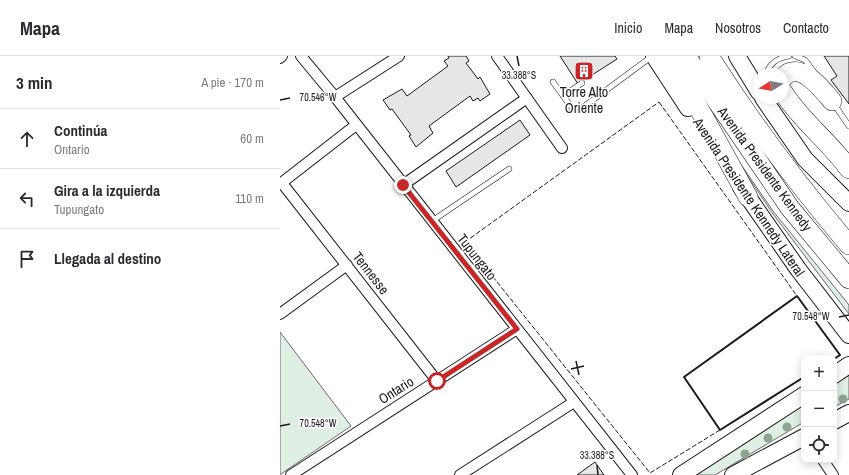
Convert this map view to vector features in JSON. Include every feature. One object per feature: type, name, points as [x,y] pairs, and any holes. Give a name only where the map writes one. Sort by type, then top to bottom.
[{"type":"highway","points":[[667,56],[705,119],[748,197]]},
{"type":"highway","name":"Avenida Presidente Kennedy","points":[[686,56],[790,208],[849,279]]},
{"type":"highway","name":"Avenida Presidente Kennedy","points":[[709,56],[726,82],[793,174],[849,245]]},
{"type":"highway","points":[[789,73],[805,74],[832,101]]},
{"type":"highway","points":[[789,100],[828,142],[849,169]]},
{"type":"main road","name":"Avenida Presidente Kennedy Lateral","points":[[653,56],[798,270],[848,332]]},
{"type":"main road","points":[[737,56],[753,82]]},
{"type":"main road","points":[[767,104],[805,159],[849,203]]},
{"type":"main road","points":[[837,373],[849,365]]},
{"type":"main road","points":[[681,475],[801,397]]},
{"type":"main road","points":[[837,419],[849,413]]},
{"type":"main road","points":[[733,475],[801,439]]},
{"type":"street","name":"Tupungato","points":[[301,56],[336,97],[356,125],[632,475]]},
{"type":"street","points":[[336,97],[399,56]]},
{"type":"street","points":[[497,56],[562,148]]},
{"type":"street","points":[[403,185],[527,98]]},
{"type":"street","points":[[281,184],[356,125]]},
{"type":"street","name":"Tennesse","points":[[281,184],[437,381]]},
{"type":"street","points":[[280,314],[346,265]]},
{"type":"street","name":"Ontario","points":[[291,475],[517,329]]},
{"type":"street","points":[[460,475],[574,402]]},
{"type":"street","points":[[825,463],[833,475]]},
{"type":"lane","points":[[553,82],[572,108],[582,108],[653,56]]},
{"type":"lane","points":[[769,68],[775,60],[789,56]]},
{"type":"lane","points":[[795,56],[807,63],[849,126]]},
{"type":"lane","points":[[563,96],[582,83]]},
{"type":"lane","points":[[432,221],[509,169]]},
{"type":"green space","points":[[702,108],[773,211],[849,305],[849,314],[773,214]]},
{"type":"green space","points":[[280,332],[351,426],[281,474],[280,474]]},
{"type":"green space","points":[[849,375],[849,399],[837,405],[837,391],[837,382]]},
{"type":"green space","points":[[801,405],[801,424],[715,475],[694,475]]},
{"type":"building","points":[[448,56],[466,56],[469,61],[466,63],[478,79],[480,77],[490,94],[480,101],[478,98],[473,101],[470,96],[429,126],[433,133],[416,147],[409,136],[411,135],[392,109],[390,110],[383,100],[402,89],[407,96],[448,66],[444,61],[449,58]]},
{"type":"building","name":"Torre Alto Oriente","points":[[560,56],[615,56],[617,59],[578,84]]},
{"type":"building","points":[[824,56],[849,56],[849,104],[831,80],[837,76]]},
{"type":"building","points":[[520,120],[530,135],[456,187],[446,171]]},
{"type":"building","points":[[595,462],[604,475],[577,475]]},
{"type":"fence","points":[[659,102],[797,296],[684,377],[720,430],[650,473],[465,242],[659,102]]},
{"type":"wall","points":[[801,379],[720,430],[684,377],[797,296],[840,355],[837,357]]},
{"type":"place","name":"Torre Alto Oriente","points":[[584,71]]},
{"type":"route","points":[[403,185],[517,329],[437,381]]}]
